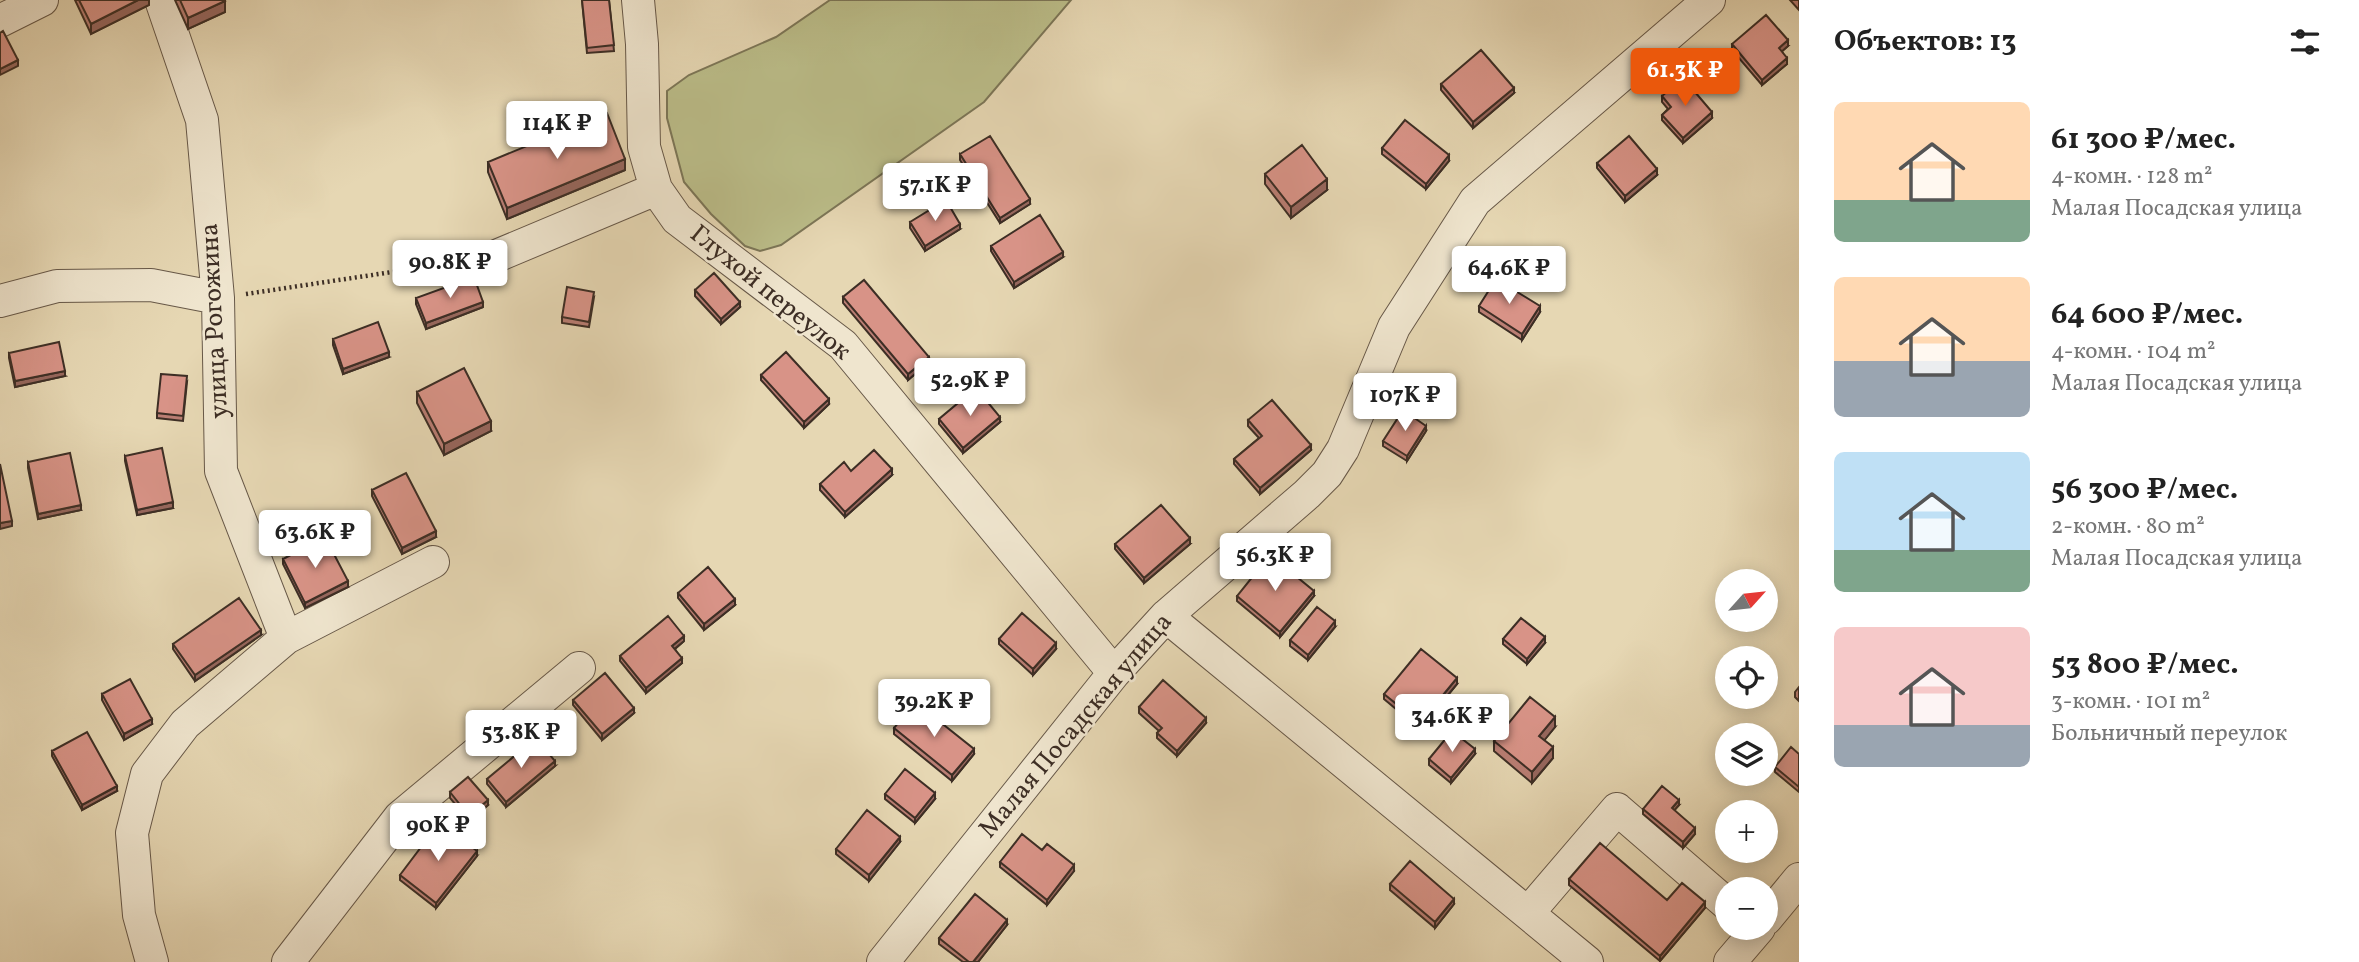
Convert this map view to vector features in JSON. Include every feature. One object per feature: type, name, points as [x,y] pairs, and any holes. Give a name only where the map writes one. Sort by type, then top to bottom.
[{"type":"street","points":[[0,21],[42,0]]},
{"type":"street","name":"улица Рогожина","points":[[161,0],[202,120],[218,298],[220,471],[286,638]]},
{"type":"street","name":"Глухой переулок","points":[[638,0],[642,44],[644,147],[656,189],[677,219],[843,345],[1114,673]]},
{"type":"street","name":"Малая Посадская улица","points":[[883,962],[1114,673],[1166,616],[1328,474],[1343,449],[1394,327],[1475,201],[1709,0]]},
{"type":"street","points":[[494,257],[656,189]]},
{"type":"street","points":[[0,301],[57,286],[151,285],[218,298]]},
{"type":"street","points":[[152,962],[139,915],[132,833],[147,774],[185,724],[286,638],[433,562]]},
{"type":"street","points":[[1166,616],[1587,962]]},
{"type":"street","points":[[288,962],[400,817],[579,668]]},
{"type":"street","points":[[1528,913],[1617,809],[1715,894]]},
{"type":"street","points":[[1778,904],[1799,879]]},
{"type":"street","points":[[1730,962],[1748,940]]},
{"type":"path","points":[[218,298],[494,257]]},
{"type":"green space","points":[[830,0],[1071,0],[984,102],[781,245],[760,251],[745,246],[711,214],[684,182],[667,118],[667,91],[689,75],[776,37]]},
{"type":"building","points":[[79,0],[138,0],[91,24]]},
{"type":"building","points":[[180,0],[224,0],[225,1],[188,18]]},
{"type":"building","points":[[582,0],[609,0],[614,45],[587,48]]},
{"type":"building","points":[[1766,15],[1788,40],[1779,48],[1787,58],[1762,80],[1732,44]]},
{"type":"building","points":[[3,31],[18,60],[0,69],[0,33]]},
{"type":"building","points":[[1481,50],[1514,88],[1473,122],[1441,84]]},
{"type":"building","points":[[1683,78],[1712,112],[1683,138],[1662,115],[1671,107],[1662,96]]},
{"type":"building","points":[[607,113],[625,159],[507,208],[488,162]]},
{"type":"building","points":[[1405,120],[1449,155],[1426,184],[1382,148]]},
{"type":"building","points":[[990,136],[1030,199],[1000,218],[960,154]]},
{"type":"building","points":[[1629,136],[1657,169],[1625,196],[1597,163]]},
{"type":"building","points":[[1302,145],[1327,179],[1291,207],[1265,174]]},
{"type":"building","points":[[946,200],[960,224],[925,246],[910,222]]},
{"type":"building","points":[[1040,215],[1063,252],[1014,282],[991,246]]},
{"type":"building","points":[[714,273],[740,302],[721,319],[695,290]]},
{"type":"building","points":[[474,277],[483,302],[426,323],[416,298]]},
{"type":"building","points":[[1496,279],[1540,306],[1522,334],[1479,306]]},
{"type":"building","points":[[864,280],[929,357],[908,374],[843,297]]},
{"type":"building","points":[[567,287],[594,292],[589,322],[562,317]]},
{"type":"building","points":[[378,322],[389,352],[343,369],[333,339]]},
{"type":"building","points":[[59,342],[65,371],[15,381],[9,353]]},
{"type":"building","points":[[786,352],[829,399],[804,422],[761,375]]},
{"type":"building","points":[[464,368],[491,421],[444,444],[417,392]]},
{"type":"building","points":[[161,374],[187,376],[183,416],[157,413]]},
{"type":"building","points":[[976,388],[1000,417],[963,448],[939,419]]},
{"type":"building","points":[[1272,400],[1311,445],[1260,488],[1234,459],[1262,436],[1248,420]]},
{"type":"building","points":[[1403,410],[1426,426],[1407,456],[1383,441]]},
{"type":"building","points":[[162,448],[173,502],[137,510],[125,456]]},
{"type":"building","points":[[874,450],[892,469],[845,512],[820,484],[844,462],[851,471]]},
{"type":"building","points":[[70,453],[81,505],[38,514],[28,462]]},
{"type":"building","points":[[0,464],[12,521],[0,523]]},
{"type":"building","points":[[406,473],[436,531],[402,548],[372,490]]},
{"type":"building","points":[[1161,505],[1190,538],[1144,578],[1115,544]]},
{"type":"building","points":[[325,537],[348,581],[305,603],[283,559]]},
{"type":"building","points":[[1270,555],[1314,591],[1280,632],[1237,596]]},
{"type":"building","points":[[708,567],[735,599],[704,624],[678,593]]},
{"type":"building","points":[[239,598],[261,630],[195,675],[173,644]]},
{"type":"building","points":[[1317,607],[1335,621],[1308,655],[1290,640]]},
{"type":"building","points":[[1022,613],[1056,643],[1033,669],[999,639]]},
{"type":"building","points":[[668,616],[684,636],[672,646],[682,658],[646,688],[620,656]]},
{"type":"building","points":[[1521,618],[1545,637],[1527,659],[1503,639]]},
{"type":"building","points":[[1421,649],[1457,678],[1420,723],[1384,694]]},
{"type":"building","points":[[605,673],[634,708],[602,734],[573,700]]},
{"type":"building","points":[[130,679],[152,719],[124,734],[102,694]]},
{"type":"building","points":[[1163,680],[1206,718],[1177,751],[1157,733],[1162,728],[1139,707]]},
{"type":"building","points":[[1530,697],[1555,717],[1539,736],[1553,747],[1532,772],[1494,741]]},
{"type":"building","points":[[915,702],[974,749],[952,775],[894,728]]},
{"type":"building","points":[[1452,731],[1475,749],[1451,778],[1429,759]]},
{"type":"building","points":[[87,732],[117,786],[82,805],[52,751]]},
{"type":"building","points":[[536,738],[555,761],[506,802],[487,779]]},
{"type":"building","points":[[1791,747],[1799,754],[1799,787],[1778,770],[1778,763]]},
{"type":"building","points":[[905,769],[935,793],[915,818],[885,794]]},
{"type":"building","points":[[468,777],[488,800],[469,816],[450,792]]},
{"type":"building","points":[[1662,786],[1679,800],[1672,808],[1695,828],[1683,842],[1643,809]]},
{"type":"building","points":[[867,810],[900,837],[869,875],[836,849]]},
{"type":"building","points":[[440,822],[477,851],[436,903],[400,875]]},
{"type":"building","points":[[1022,834],[1042,850],[1047,844],[1074,865],[1047,900],[1000,862]]},
{"type":"building","points":[[1600,843],[1667,900],[1682,883],[1705,902],[1660,956],[1569,879]]},
{"type":"building","points":[[1410,861],[1454,899],[1435,922],[1390,884]]},
{"type":"building","points":[[975,894],[1007,920],[973,962],[969,962],[939,938]]}]
